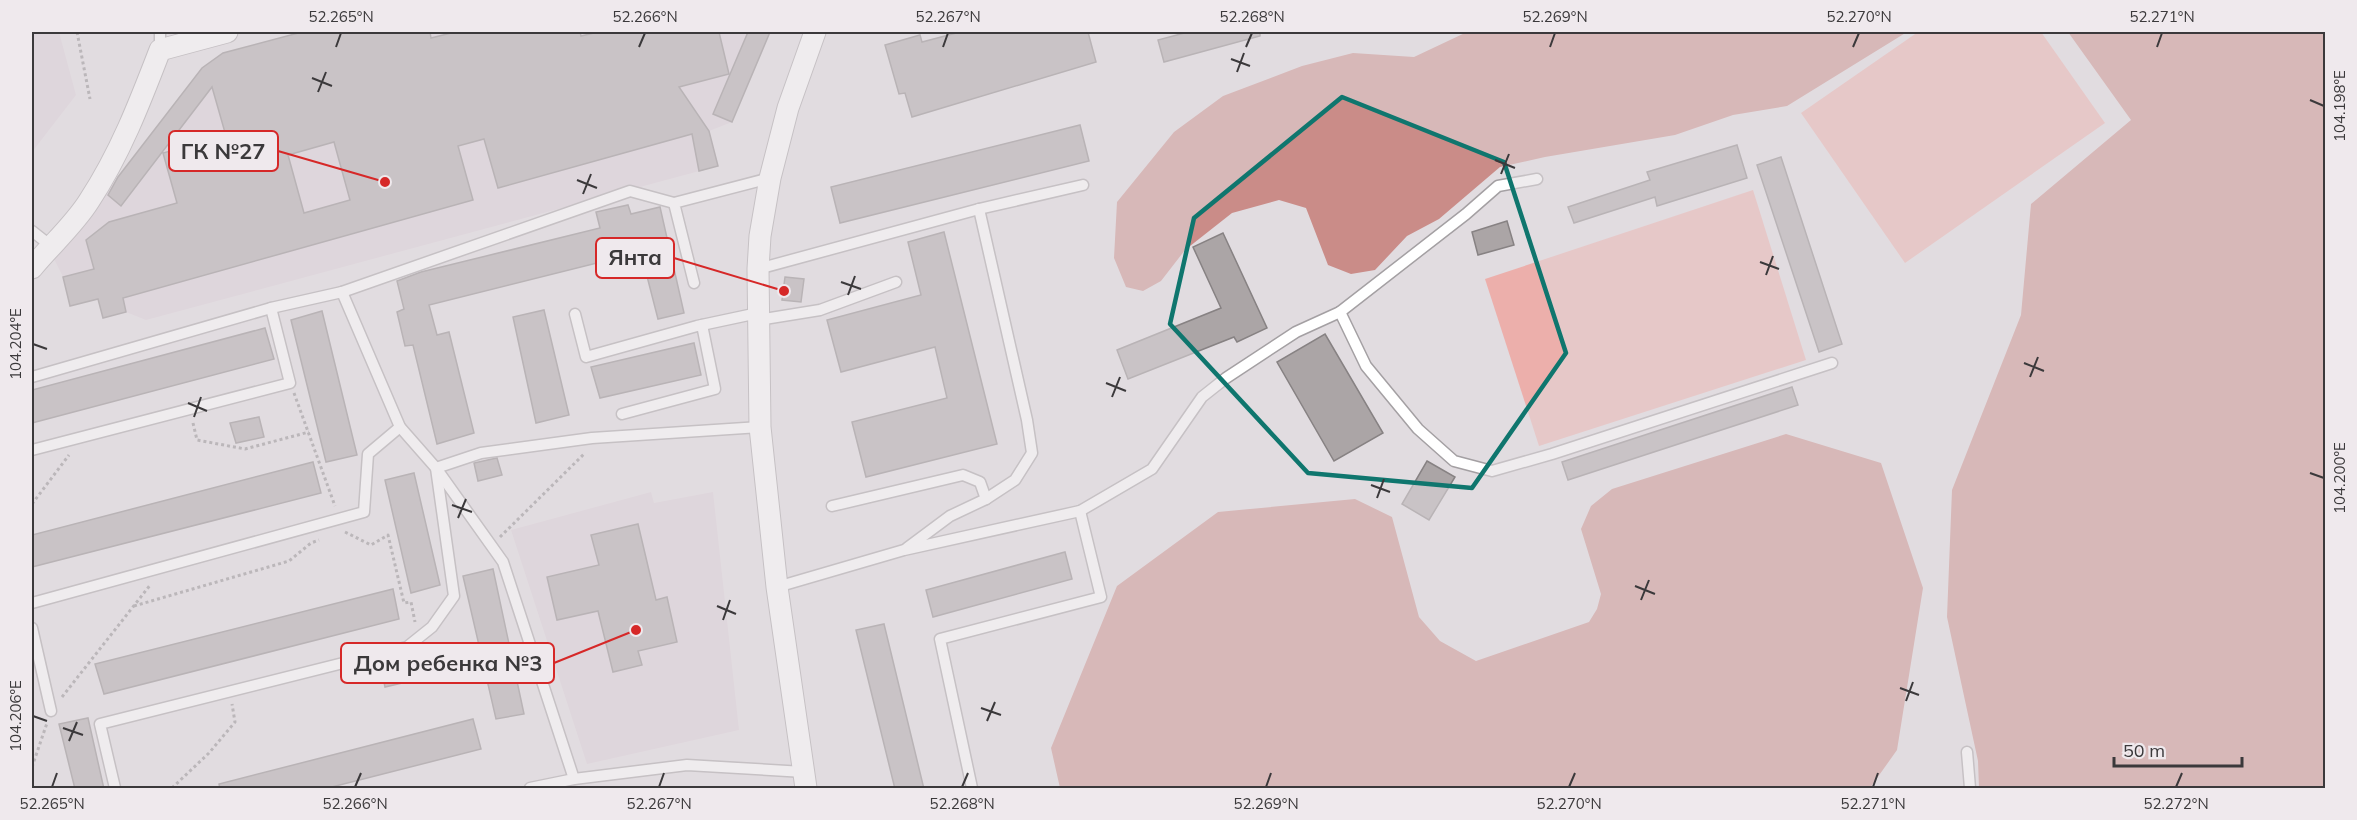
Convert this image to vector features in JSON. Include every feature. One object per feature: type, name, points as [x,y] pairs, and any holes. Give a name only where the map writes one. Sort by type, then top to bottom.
[{"type":"street","points":[[32,268],[88,203],[117,154],[138,108],[160,41],[227,32]]},
{"type":"street","points":[[805,780],[777,587],[760,427],[758,269],[760,237],[771,178],[788,108],[815,32]]},
{"type":"lane","points":[[32,377],[271,308],[342,292],[630,191],[674,203],[771,178]]},
{"type":"lane","points":[[777,587],[904,550],[1080,512],[1152,469],[1202,398],[1226,378],[1296,332],[1340,312],[1466,214],[1498,186],[1537,178]]},
{"type":"lane","points":[[758,269],[979,209],[1083,185]]},
{"type":"lane","points":[[674,203],[694,283]]},
{"type":"lane","points":[[904,550],[950,516],[986,499],[1015,480],[1032,453],[1027,420],[979,209]]},
{"type":"lane","points":[[32,231],[51,246]]},
{"type":"lane","points":[[575,314],[586,357],[702,325],[820,310],[896,282]]},
{"type":"lane","points":[[342,292],[400,427],[436,468],[503,562],[574,779]]},
{"type":"lane","points":[[32,450],[290,383],[271,308]]},
{"type":"lane","points":[[1340,312],[1366,366],[1418,429],[1454,461],[1492,471],[1552,454],[1832,363]]},
{"type":"lane","points":[[622,414],[715,389],[702,325]]},
{"type":"lane","points":[[32,603],[364,512],[368,454],[400,427]]},
{"type":"lane","points":[[436,468],[481,453],[601,437],[760,427]]},
{"type":"lane","points":[[116,789],[100,724],[407,647],[432,627],[454,596],[436,468]]},
{"type":"lane","points":[[832,506],[963,475],[980,482],[986,499]]},
{"type":"lane","points":[[972,789],[940,639],[1101,597],[1080,512]]},
{"type":"lane","points":[[32,628],[51,711]]},
{"type":"lane","points":[[1967,752],[1970,789]]},
{"type":"lane","points":[[530,789],[574,779],[687,765],[805,780]]},
{"type":"path","points":[[77,32],[90,99]]},
{"type":"path","points":[[290,383],[342,530],[371,545],[387,535],[404,603],[411,602],[418,638]]},
{"type":"path","points":[[189,409],[197,440],[217,446],[245,449],[309,432]]},
{"type":"path","points":[[32,504],[83,436]]},
{"type":"path","points":[[491,545],[601,437]]},
{"type":"path","points":[[134,606],[290,561],[311,543],[322,539]]},
{"type":"path","points":[[32,767],[51,711],[165,566]]},
{"type":"path","points":[[172,789],[235,722],[231,691]]},
{"type":"highlighted area","points":[[1342,97],[1504,162],[1566,353],[1472,488],[1308,473],[1170,324],[1194,218]]},
{"type":"shaded area","points":[[32,32],[59,32],[76,95],[32,152]]},
{"type":"shaded area","points":[[302,32],[770,32],[732,122],[709,131],[718,166],[146,320],[126,312],[103,318],[98,299],[63,277],[54,259],[202,68],[223,53]]},
{"type":"shaded area","points":[[1467,32],[1907,32],[1787,106],[1733,115],[1675,135],[1500,167],[1439,219],[1407,236],[1375,270],[1351,274],[1328,265],[1306,208],[1279,200],[1232,213],[1185,250],[1161,281],[1143,291],[1126,287],[1114,258],[1117,202],[1174,132],[1223,96],[1302,66],[1353,53],[1414,57]]},
{"type":"shaded area","points":[[1918,32],[2041,32],[2105,123],[1905,263],[1801,113]]},
{"type":"shaded area","points":[[2068,32],[2325,32],[2325,788],[1979,788],[1978,761],[1947,617],[1952,490],[2021,315],[2031,204],[2131,120]]},
{"type":"shaded area","points":[[1753,190],[1806,360],[1539,446],[1485,279]]},
{"type":"shaded area","points":[[1786,434],[1881,463],[1923,588],[1897,750],[1870,788],[1060,788],[1051,748],[1117,586],[1218,512],[1355,499],[1392,517],[1419,617],[1440,641],[1476,661],[1589,622],[1597,609],[1601,594],[1581,529],[1591,506],[1612,489]]},
{"type":"shaded area","points":[[651,492],[654,503],[713,492],[739,730],[587,764],[511,530]]},
{"type":"building","points":[[302,32],[430,32],[431,38],[455,32],[580,32],[581,36],[598,32],[719,32],[729,74],[679,87],[709,131],[718,166],[699,171],[692,134],[498,188],[484,139],[458,146],[473,200],[123,298],[126,312],[103,318],[98,299],[70,306],[63,277],[94,269],[86,240],[109,222],[177,203],[163,153],[226,136],[212,87],[121,206],[108,195],[118,177],[202,68],[223,53]],"holes":[[[334,142],[350,200],[304,213],[288,155]]]},
{"type":"building","points":[[748,32],[770,32],[732,122],[713,114]]},
{"type":"building","points":[[960,32],[1088,32],[1096,62],[912,117],[905,93],[899,94],[885,45],[920,35],[922,42]]},
{"type":"building","points":[[1188,32],[1260,32],[1260,36],[1164,62],[1158,40]]},
{"type":"building","points":[[1080,125],[1089,161],[840,223],[831,187]]},
{"type":"building","points":[[1737,145],[1747,178],[1657,206],[1655,197],[1574,223],[1568,207],[1650,180],[1647,172]]},
{"type":"building","points":[[1781,157],[1842,344],[1819,352],[1757,165]]},
{"type":"building","points":[[628,205],[631,214],[660,207],[684,313],[658,319],[640,249],[608,257],[609,260],[429,305],[437,335],[449,332],[474,433],[437,444],[413,345],[405,346],[397,312],[404,309],[397,281],[421,272],[600,228],[596,212]]},
{"type":"building","points":[[1507,221],[1514,245],[1478,255],[1472,232]]},
{"type":"building","points":[[944,232],[997,444],[866,477],[852,422],[947,398],[935,347],[841,372],[827,320],[921,295],[908,242]]},
{"type":"building","points":[[1223,233],[1267,328],[1237,342],[1234,337],[1128,379],[1117,350],[1221,308],[1193,247]]},
{"type":"building","points":[[785,277],[804,279],[801,302],[782,300]]},
{"type":"building","points":[[544,310],[569,415],[536,423],[513,317]]},
{"type":"building","points":[[322,311],[357,455],[326,462],[291,320]]},
{"type":"building","points":[[265,328],[274,359],[32,423],[32,390]]},
{"type":"building","points":[[1325,334],[1383,433],[1334,461],[1277,362]]},
{"type":"building","points":[[694,343],[701,375],[600,398],[591,367]]},
{"type":"building","points":[[1792,387],[1798,405],[1568,480],[1562,462]]},
{"type":"building","points":[[259,417],[264,437],[236,443],[230,423]]},
{"type":"building","points":[[497,458],[502,475],[478,481],[474,463]]},
{"type":"building","points":[[1427,461],[1455,477],[1429,520],[1402,504]]},
{"type":"building","points":[[313,462],[321,493],[32,567],[32,535]]},
{"type":"building","points":[[414,473],[440,585],[411,593],[385,480]]},
{"type":"building","points":[[638,524],[656,600],[667,597],[677,642],[638,651],[642,665],[613,672],[598,611],[557,620],[547,577],[599,565],[591,535]]},
{"type":"building","points":[[1065,552],[1072,579],[933,617],[926,590]]},
{"type":"building","points":[[493,569],[524,714],[496,719],[463,576]]},
{"type":"building","points":[[393,589],[399,619],[104,694],[95,664]]},
{"type":"building","points":[[884,624],[924,789],[895,789],[856,630]]},
{"type":"building","points":[[406,660],[411,681],[385,687],[381,667]]},
{"type":"building","points":[[88,718],[104,789],[75,789],[59,724]]},
{"type":"building","points":[[473,719],[481,749],[324,789],[220,789],[219,784]]},
{"type":"place","name":"ГК №27","points":[[385,182]]},
{"type":"place","name":"Янта","points":[[784,291]]},
{"type":"place","name":"Дом ребенка №3","points":[[636,630]]}]
